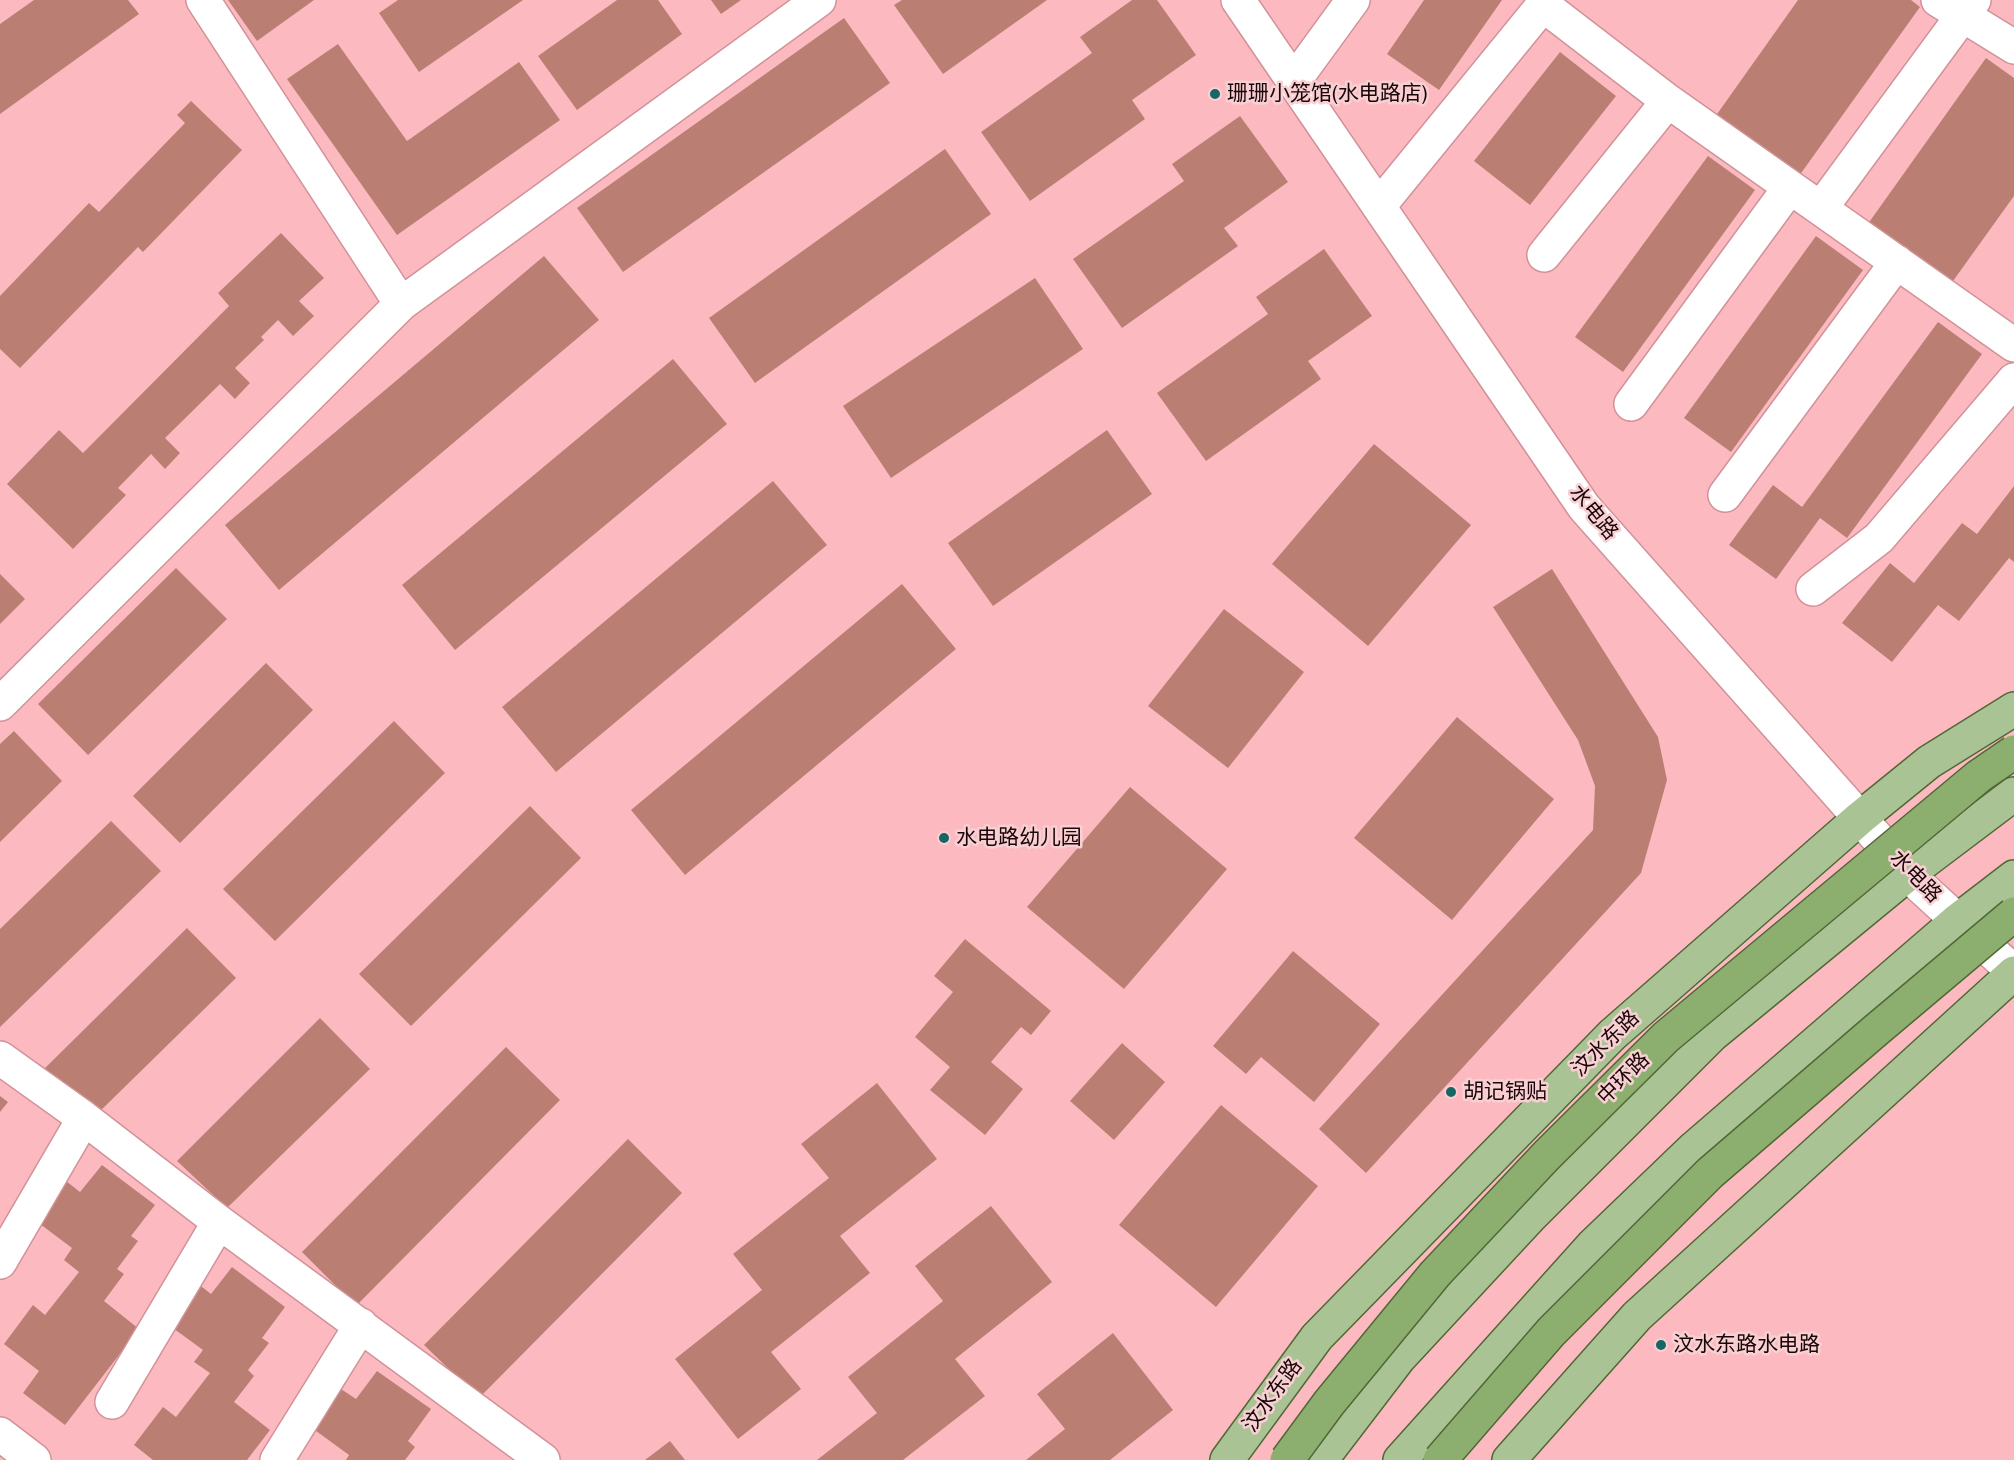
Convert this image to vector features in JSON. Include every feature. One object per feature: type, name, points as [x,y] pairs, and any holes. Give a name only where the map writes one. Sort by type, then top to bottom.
[{"type":"highway","name":"中环路","points":[[1287,1460],[1329,1403],[1435,1274],[1547,1155],[1666,1037],[1979,776],[2014,752]]},
{"type":"highway","points":[[1440,1460],[1551,1332],[1710,1173],[2014,914]]},
{"type":"main road","name":"汶水东路","points":[[1227,1460],[1317,1337],[1612,1035],[1860,818],[1929,762],[2014,709]]},
{"type":"main road","points":[[1321,1460],[1399,1359],[1531,1216],[1712,1035],[1908,874],[2014,794]]},
{"type":"main road","points":[[1401,1460],[1592,1246],[1694,1149],[1958,920],[2014,877]]},
{"type":"main road","points":[[1509,1460],[1636,1316],[2014,973]]},
{"type":"main road","points":[[1254,1460],[1258,1418]]},
{"type":"street","points":[[203,0],[401,304]]},
{"type":"street","points":[[0,704],[401,304],[819,0]]},
{"type":"street","name":"水电路","points":[[1239,0],[1584,507],[1908,874],[2014,973]]},
{"type":"street","points":[[1294,81],[1353,0]]},
{"type":"street","points":[[1379,206],[1543,5],[1668,101],[2014,345]]},
{"type":"street","points":[[1821,208],[1958,5],[2014,48]]},
{"type":"street","points":[[1544,255],[1668,101]]},
{"type":"street","points":[[1632,404],[1790,187]]},
{"type":"street","points":[[1725,495],[1897,262]]},
{"type":"street","points":[[1813,589],[1879,538],[2014,380]]},
{"type":"street","points":[[0,1058],[543,1460]]},
{"type":"street","points":[[0,1262],[84,1118]]},
{"type":"street","points":[[112,1402],[219,1222]]},
{"type":"street","points":[[277,1460],[360,1325]]},
{"type":"street","points":[[0,1434],[34,1460]]},
{"type":"building","points":[[34,0],[128,0],[139,14],[0,114],[0,24]]},
{"type":"building","points":[[228,0],[314,0],[257,41]]},
{"type":"building","points":[[398,0],[523,0],[419,72],[379,13]]},
{"type":"building","points":[[617,0],[658,0],[682,34],[577,110],[538,56]]},
{"type":"building","points":[[711,0],[741,0],[721,14]]},
{"type":"building","points":[[902,0],[1047,0],[943,74],[894,5]]},
{"type":"building","points":[[1132,0],[1157,0],[1196,55],[1132,100],[1145,119],[1030,201],[981,132],[1092,53],[1080,37]]},
{"type":"building","points":[[1424,0],[1502,0],[1439,90],[1387,54]]},
{"type":"building","points":[[1798,0],[1911,0],[1920,7],[1799,176],[1715,117]]},
{"type":"building","points":[[844,18],[890,83],[623,272],[577,208]]},
{"type":"building","points":[[338,44],[407,141],[519,62],[560,120],[397,235],[287,79]]},
{"type":"building","points":[[1560,52],[1616,96],[1530,205],[1474,161]]},
{"type":"building","points":[[1986,58],[2014,78],[2014,196],[1948,288],[1865,228]]},
{"type":"building","points":[[191,101],[242,150],[143,252],[138,247],[20,368],[0,349],[0,296],[89,203],[99,212],[185,123],[177,115]]},
{"type":"building","points":[[1240,116],[1288,182],[1224,228],[1238,246],[1122,328],[1073,259],[1184,181],[1172,164]]},
{"type":"building","points":[[945,149],[991,214],[755,383],[709,318]]},
{"type":"building","points":[[1708,156],[1755,190],[1623,372],[1575,337]]},
{"type":"building","points":[[281,233],[324,278],[299,301],[314,316],[293,336],[278,320],[261,337],[264,340],[235,368],[250,383],[235,399],[220,384],[165,438],[180,453],[165,469],[151,454],[118,488],[126,495],[73,549],[7,484],[59,430],[83,453],[229,306],[218,293]]},
{"type":"building","points":[[1816,236],[1863,270],[1731,452],[1684,418]]},
{"type":"building","points":[[1324,249],[1372,316],[1308,361],[1321,379],[1206,461],[1157,393],[1268,314],[1256,297]]},
{"type":"building","points":[[544,256],[599,320],[279,590],[225,525]]},
{"type":"building","points":[[1035,278],[1083,349],[891,478],[843,406]]},
{"type":"building","points":[[1938,322],[1982,354],[1847,538],[1820,518],[1776,579],[1729,545],[1773,485],[1802,507]]},
{"type":"building","points":[[673,359],[727,424],[455,650],[402,585]]},
{"type":"building","points":[[1107,430],[1152,494],[993,606],[948,543]]},
{"type":"building","points":[[1374,444],[1471,525],[1368,646],[1272,564]]},
{"type":"building","points":[[773,481],[827,545],[556,772],[502,707]]},
{"type":"building","points":[[2014,486],[2014,562],[2009,558],[1959,621],[1938,605],[1892,662],[1842,623],[1890,563],[1914,583],[1962,523],[1977,534]]},
{"type":"building","points":[[176,568],[227,619],[88,755],[38,704]]},
{"type":"building","points":[[1552,569],[1658,737],[1667,780],[1641,873],[1366,1173],[1319,1129],[1593,830],[1595,786],[1578,740],[1493,607]]},
{"type":"building","points":[[0,574],[25,599],[0,624]]},
{"type":"building","points":[[902,584],[956,649],[685,875],[631,810]]},
{"type":"building","points":[[1224,609],[1304,672],[1228,768],[1148,706]]},
{"type":"building","points":[[266,663],[313,710],[180,843],[133,796]]},
{"type":"building","points":[[1457,717],[1554,799],[1452,920],[1354,838]]},
{"type":"building","points":[[394,721],[445,773],[275,941],[223,889]]},
{"type":"building","points":[[14,731],[62,781],[0,842],[0,744]]},
{"type":"building","points":[[1130,787],[1227,869],[1124,989],[1027,907]]},
{"type":"building","points":[[530,806],[581,858],[411,1026],[359,974]]},
{"type":"building","points":[[111,821],[161,871],[0,1027],[0,929]]},
{"type":"building","points":[[187,928],[236,978],[93,1118],[43,1070]]},
{"type":"building","points":[[965,939],[1051,1011],[1031,1035],[1021,1027],[991,1062],[1023,1089],[985,1135],[930,1090],[950,1067],[915,1037],[953,992],[934,976]]},
{"type":"building","points":[[1293,951],[1380,1024],[1314,1102],[1261,1057],[1246,1074],[1213,1046]]},
{"type":"building","points":[[320,1018],[370,1069],[227,1208],[177,1161]]},
{"type":"building","points":[[1122,1043],[1165,1082],[1114,1140],[1070,1101]]},
{"type":"building","points":[[506,1047],[560,1100],[356,1306],[302,1252]]},
{"type":"building","points":[[877,1083],[937,1159],[840,1236],[870,1273],[771,1352],[801,1389],[738,1439],[675,1359],[762,1290],[733,1254],[829,1178],[801,1144]]},
{"type":"building","points":[[0,1096],[8,1102],[0,1112]]},
{"type":"building","points":[[1221,1105],[1318,1186],[1216,1307],[1119,1225]]},
{"type":"building","points":[[628,1139],[682,1193],[479,1398],[424,1345]]},
{"type":"building","points":[[102,1165],[155,1205],[131,1236],[138,1241],[117,1269],[124,1274],[104,1301],[139,1329],[65,1425],[23,1393],[39,1371],[4,1344],[33,1305],[45,1315],[79,1272],[64,1260],[72,1248],[36,1221],[66,1181],[80,1192]]},
{"type":"building","points":[[991,1206],[1052,1282],[955,1359],[985,1396],[903,1460],[817,1460],[877,1413],[848,1377],[943,1301],[915,1266]]},
{"type":"building","points":[[232,1267],[285,1307],[262,1338],[269,1343],[248,1370],[254,1376],[234,1402],[270,1430],[247,1460],[153,1460],[134,1445],[163,1407],[176,1417],[210,1373],[194,1362],[203,1350],[166,1323],[197,1283],[211,1294]]},
{"type":"building","points":[[1113,1333],[1173,1410],[1110,1460],[1026,1460],[1065,1429],[1037,1394]]},
{"type":"building","points":[[377,1371],[431,1409],[408,1441],[415,1447],[405,1460],[346,1460],[349,1455],[312,1428],[341,1389],[356,1399]]},
{"type":"building","points":[[670,1441],[685,1460],[645,1460]]},
{"type":"place","name":"珊珊小笼馆(水电路店)","points":[[1215,94]]},
{"type":"place","name":"水电路幼儿园","points":[[944,838]]},
{"type":"place","name":"胡记锅贴","points":[[1451,1092]]},
{"type":"place","name":"汶水东路水电路","points":[[1661,1345]]}]
